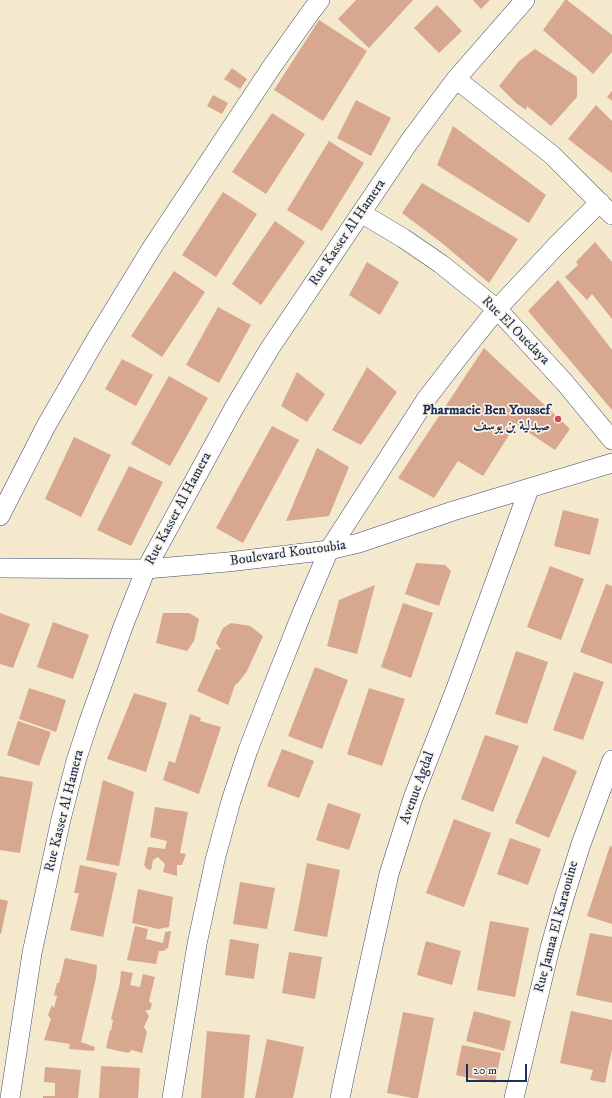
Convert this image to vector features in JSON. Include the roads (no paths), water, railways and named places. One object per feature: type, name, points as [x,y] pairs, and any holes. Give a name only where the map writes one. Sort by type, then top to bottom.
[{"type":"street","points":[[0,516],[46,426],[95,341],[154,246],[273,65],[320,0]]},
{"type":"street","name":"Rue Kasser Al Hamera","points":[[10,1098],[32,953],[61,819],[76,761],[89,721],[124,624],[146,569],[189,488],[270,348],[409,142],[456,79],[525,0]]},
{"type":"street","points":[[172,1098],[197,944],[215,860],[231,801],[248,750],[302,613],[329,550],[427,398],[497,308],[557,245],[606,208],[552,155],[456,79]]},
{"type":"street","name":"Rue El Ouedaya","points":[[361,213],[403,238],[497,308],[565,383],[612,440]]},
{"type":"street","name":"Boulevard Koutoubia","points":[[0,568],[146,569],[228,562],[329,550],[359,543],[453,511],[612,463]]},
{"type":"street","name":"Avenue Agdal","points":[[340,1098],[389,874],[413,798],[455,692],[529,489]]},
{"type":"street","name":"Rue Jamaa El Karaouine","points":[[514,1098],[550,948],[564,898],[581,844],[612,760]]},
{"type":"place","name":"Pharmacie Ben Youssef صيدلية بن يوسف","points":[[558,419]]}]
